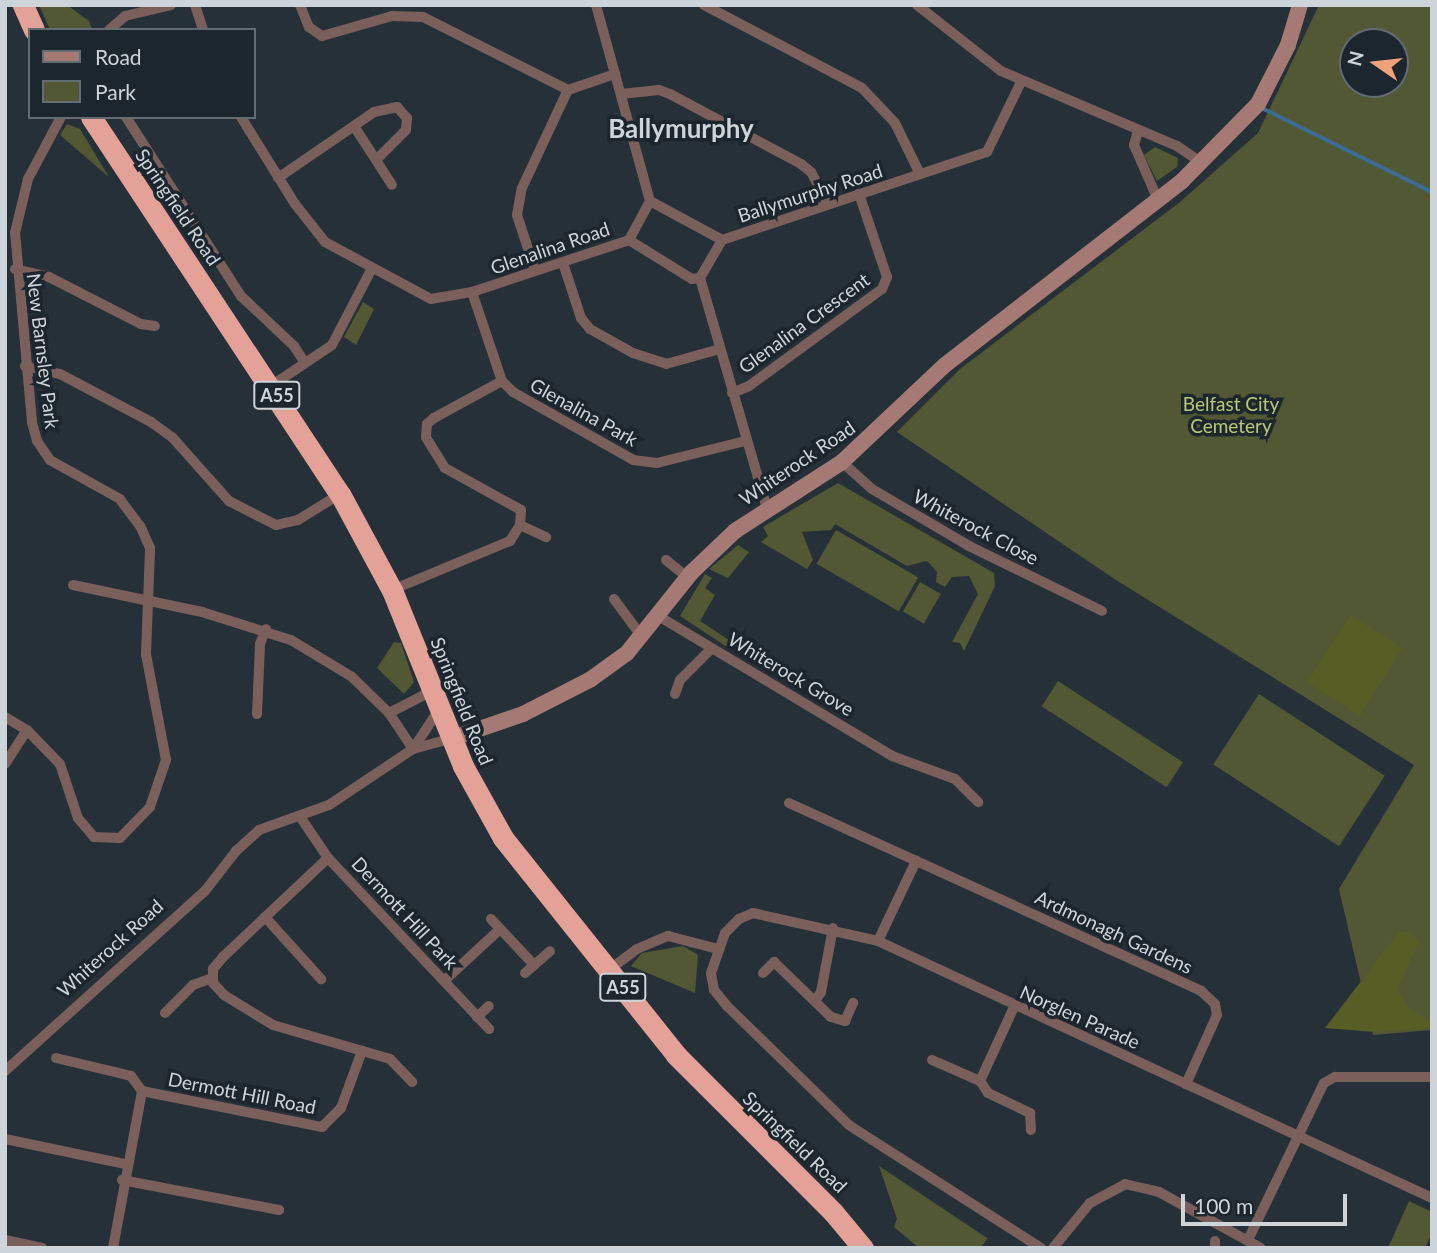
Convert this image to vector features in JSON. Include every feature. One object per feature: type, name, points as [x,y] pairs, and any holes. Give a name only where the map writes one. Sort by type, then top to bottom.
[{"type":"highway","points":[[23,5],[33,28]]},
{"type":"highway","name":"Springfield Road","points":[[92,119],[340,494],[391,590],[485,810],[503,838],[676,1055],[833,1212],[863,1248]]},
{"type":"street","points":[[111,28],[125,16],[171,5]]},
{"type":"street","points":[[195,5],[202,28]]},
{"type":"street","points":[[300,5],[309,27],[322,36],[393,16],[423,17],[568,90],[615,74]]},
{"type":"street","points":[[596,5],[650,201],[629,240]]},
{"type":"street","points":[[704,5],[862,88],[895,122],[920,174]]},
{"type":"street","points":[[917,5],[986,61],[1021,82],[1177,146],[1202,163]]},
{"type":"street","name":"Whiterock Road","points":[[5,1071],[205,891],[236,850],[259,830],[301,818],[349,793],[413,750],[523,714],[591,679],[642,637],[710,552],[767,509],[842,462],[945,365],[1202,163],[1258,104],[1288,45],[1300,5]]},
{"type":"street","name":"Ballymurphy Road","points":[[650,201],[722,240],[827,202],[987,152],[1021,82]]},
{"type":"street","points":[[535,270],[517,215],[518,200],[568,90]]},
{"type":"street","points":[[621,93],[659,90],[670,94],[801,164],[811,172],[827,202]]},
{"type":"street","points":[[278,177],[385,107],[404,111],[406,130],[377,159]]},
{"type":"street","name":"New Barnsley Park","points":[[27,730],[60,764],[78,818],[94,837],[120,838],[150,807],[166,760],[146,654],[152,566],[140,526],[112,493],[60,467],[41,449],[34,433],[15,269],[10,252],[28,179],[60,119]]},
{"type":"street","points":[[127,119],[241,296],[294,346],[305,363]]},
{"type":"street","name":"Glenalina Road","points":[[242,119],[278,177],[324,242],[371,270],[431,299],[472,292],[629,240],[692,279],[700,278]]},
{"type":"street","points":[[354,126],[392,185]]},
{"type":"street","points":[[1138,131],[1135,145],[1158,200]]},
{"type":"street","name":"Glenalina Crescent","points":[[732,393],[748,386],[882,289],[887,277],[859,194]]},
{"type":"street","points":[[722,240],[700,278],[745,441],[767,509]]},
{"type":"street","points":[[563,263],[581,318],[590,329],[633,353],[666,364],[720,349]]},
{"type":"street","points":[[15,269],[50,277],[141,324],[155,326]]},
{"type":"street","points":[[271,386],[332,345],[371,270]]},
{"type":"street","name":"Glenalina Park","points":[[472,292],[502,381],[513,392],[634,460],[657,463],[745,441]]},
{"type":"street","points":[[25,366],[60,374],[151,422],[182,447],[229,501],[276,525],[298,520],[340,494]]},
{"type":"street","points":[[391,590],[510,541],[520,525],[521,510],[445,468],[426,437],[427,424],[434,418],[502,381]]},
{"type":"street","name":"Whiterock Close","points":[[842,462],[872,489],[969,546],[1102,611]]},
{"type":"street","points":[[520,525],[546,537]]},
{"type":"street","points":[[666,560],[688,578]]},
{"type":"street","points":[[73,585],[266,629],[352,677],[390,713],[413,750]]},
{"type":"street","points":[[614,599],[642,637]]},
{"type":"street","name":"Whiterock Grove","points":[[660,617],[903,762],[955,779],[978,802]]},
{"type":"street","points":[[257,715],[260,644],[266,629]]},
{"type":"street","points":[[675,694],[680,680],[712,648]]},
{"type":"street","points":[[390,713],[437,697]]},
{"type":"street","points":[[413,750],[437,697]]},
{"type":"street","points":[[5,717],[27,730],[5,764]]},
{"type":"street","name":"Ardmonagh Gardens","points":[[789,803],[1201,991],[1214,1004],[1217,1015],[1186,1084]]},
{"type":"street","name":"Dermott Hill Park","points":[[301,818],[328,858],[489,1029]]},
{"type":"street","points":[[227,842],[236,850]]},
{"type":"street","points":[[165,1013],[193,985],[212,978],[223,957],[328,858]]},
{"type":"street","points":[[878,941],[916,861]]},
{"type":"street","name":"Norglen Parade","points":[[718,949],[726,933],[753,913],[833,928],[878,941],[1014,1007],[1431,1197]]},
{"type":"street","points":[[265,917],[321,979]]},
{"type":"street","points":[[491,919],[530,969],[550,951]]},
{"type":"street","points":[[815,1001],[821,992],[833,928]]},
{"type":"street","points":[[445,980],[500,929]]},
{"type":"street","points":[[609,970],[637,948],[668,936],[718,949],[710,972],[714,990],[838,1115],[1041,1248]]},
{"type":"street","points":[[763,973],[774,962],[831,1017],[845,1021],[853,1003]]},
{"type":"street","points":[[212,978],[217,991],[273,1025],[393,1061],[412,1082]]},
{"type":"street","points":[[477,1017],[489,1006]]},
{"type":"street","points":[[980,1081],[1014,1007]]},
{"type":"street","name":"Dermott Hill Road","points":[[113,1248],[122,1180],[142,1091],[322,1127],[341,1108],[362,1051]]},
{"type":"street","points":[[56,1058],[131,1076],[142,1091]]},
{"type":"street","points":[[932,1060],[980,1081],[988,1093],[1030,1113],[1031,1130]]},
{"type":"street","points":[[1248,1240],[1298,1135],[1328,1080],[1432,1077]]},
{"type":"street","points":[[5,1139],[125,1164]]},
{"type":"street","points":[[122,1180],[279,1210]]},
{"type":"street","points":[[1053,1248],[1090,1203],[1125,1184],[1159,1192],[1261,1248]]},
{"type":"street","points":[[5,1240],[42,1248]]},
{"type":"green space","points":[[39,5],[67,5],[89,21],[91,28],[49,28]]},
{"type":"green space","name":"Belfast City Cemetery","points":[[1319,5],[1432,5],[1432,1030],[1373,1035],[1339,889],[1414,765],[1116,580],[897,432],[960,369],[1180,202],[1258,133]]},
{"type":"green space","points":[[67,124],[80,129],[109,177],[60,135]]},
{"type":"green space","points":[[1155,147],[1178,158],[1177,167],[1157,181],[1144,155]]},
{"type":"green space","points":[[363,302],[374,309],[356,345],[344,337]]},
{"type":"green space","points":[[838,483],[994,573],[995,586],[964,651],[960,643],[952,642],[978,594],[969,576],[952,577],[945,587],[936,582],[937,572],[927,561],[907,566],[835,524],[831,530],[802,532],[813,560],[807,569],[761,542],[768,536],[763,527]]},
{"type":"green space","points":[[836,530],[918,578],[899,611],[816,564]]},
{"type":"green space","points":[[738,545],[749,552],[728,578],[709,569]]},
{"type":"green space","points":[[705,574],[712,578],[705,588],[715,595],[700,621],[735,644],[730,649],[680,616]]},
{"type":"green space","points":[[920,582],[941,594],[924,623],[903,611]]},
{"type":"green space","points":[[1350,615],[1403,648],[1360,716],[1308,683]]},
{"type":"green space","points":[[394,642],[401,643],[414,682],[404,694],[377,668]]},
{"type":"green space","points":[[1058,681],[1183,762],[1167,787],[1042,706]]},
{"type":"green space","points":[[1259,694],[1385,776],[1339,846],[1213,764]]},
{"type":"green space","points":[[1399,932],[1411,932],[1419,941],[1398,989],[1410,1010],[1432,1022],[1432,1028],[1375,1032],[1325,1028]]},
{"type":"green space","points":[[683,946],[698,955],[695,993],[631,966],[642,953]]},
{"type":"green space","points":[[879,1166],[988,1238],[980,1248],[919,1248],[894,1227],[897,1219]]},
{"type":"green space","points":[[1409,1201],[1432,1212],[1432,1233],[1425,1248],[1388,1248]]},
{"type":"waterway","points":[[1262,108],[1432,192]]},
{"type":"district","name":"Ballymurphy","points":[[681,129]]}]
